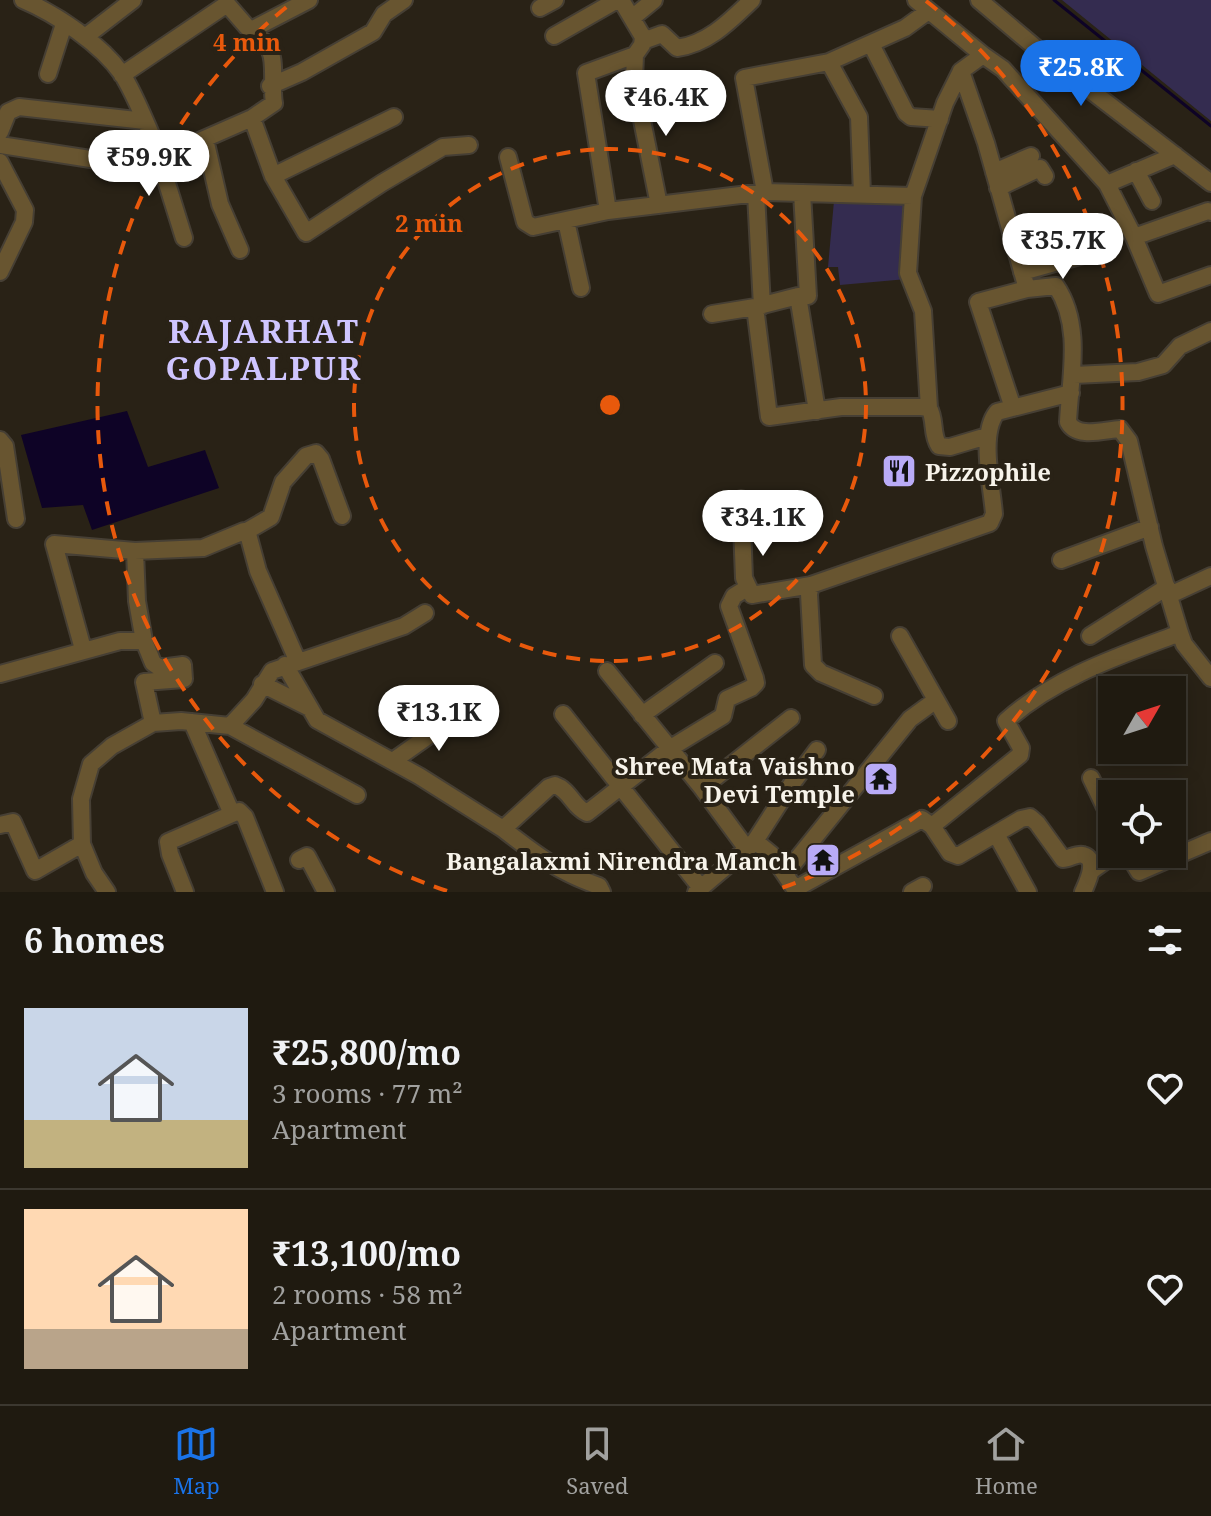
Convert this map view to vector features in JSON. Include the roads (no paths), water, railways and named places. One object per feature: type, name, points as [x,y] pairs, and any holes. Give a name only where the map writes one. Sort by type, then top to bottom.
[{"type":"street","points":[[23,0],[47,4],[64,24],[105,54],[122,75],[157,148],[161,170],[184,238]]},
{"type":"street","points":[[85,37],[133,0]]},
{"type":"street","points":[[253,29],[309,0]]},
{"type":"street","points":[[270,86],[302,72],[373,32],[384,14],[404,0]]},
{"type":"street","points":[[554,36],[619,0],[632,18],[639,48],[634,80],[659,205]]},
{"type":"street","points":[[632,18],[654,0]]},
{"type":"street","points":[[608,211],[586,73],[662,34],[677,48],[693,44],[723,27],[752,0]]},
{"type":"street","points":[[979,0],[1042,53],[1211,183]]},
{"type":"street","points":[[122,75],[227,1],[271,52],[273,77],[270,86],[274,103],[252,118],[179,150],[157,148]]},
{"type":"street","points":[[929,408],[841,407],[769,417],[759,306],[761,193],[744,78],[829,62],[905,28],[922,6],[1003,69],[1107,184],[1158,294],[1211,275]]},
{"type":"street","points":[[48,74],[64,24]]},
{"type":"street","points":[[871,44],[906,113],[911,117],[940,119]]},
{"type":"street","points":[[983,55],[961,71],[913,196],[908,273],[923,311],[929,408],[934,416],[935,440],[939,446],[950,447],[987,436]]},
{"type":"street","points":[[829,62],[859,117],[862,194]]},
{"type":"street","points":[[961,71],[1027,289]]},
{"type":"street","points":[[0,132],[8,112],[19,107],[145,121]]},
{"type":"street","points":[[273,176],[394,117]]},
{"type":"street","points":[[252,118],[273,176],[306,233],[443,147],[469,145]]},
{"type":"street","points":[[205,139],[220,204],[240,250]]},
{"type":"street","points":[[0,145],[161,170]]},
{"type":"street","points":[[1107,184],[1175,155]]},
{"type":"street","points":[[996,180],[1031,156]]},
{"type":"street","points":[[508,157],[525,222],[533,227],[608,211],[761,193],[913,196]]},
{"type":"street","points":[[0,162],[25,210],[24,222],[0,272]]},
{"type":"street","points":[[996,180],[1040,168],[1045,176]]},
{"type":"street","points":[[1136,171],[1152,201]]},
{"type":"street","points":[[712,314],[808,296],[802,193]]},
{"type":"street","points":[[1134,237],[1211,212]]},
{"type":"street","points":[[566,221],[581,288]]},
{"type":"street","points":[[1022,272],[1094,252]]},
{"type":"street","points":[[1013,408],[978,302],[1027,289],[1056,286],[1069,320],[1074,375],[1068,422],[1072,429],[1079,432],[1120,429],[1129,441],[1180,633],[1184,644],[1211,678]]},
{"type":"street","points":[[798,296],[817,411]]},
{"type":"street","points":[[1074,375],[1138,372],[1163,365],[1180,346],[1211,331]]},
{"type":"street","points":[[741,499],[744,578],[752,595],[811,585],[990,523],[994,514],[987,436],[990,421],[997,412],[1071,393]]},
{"type":"street","points":[[0,440],[5,446],[16,519]]},
{"type":"street","points":[[83,649],[54,544],[135,551],[203,548],[247,531],[271,517],[283,482],[313,452],[321,459],[342,516]]},
{"type":"street","points":[[1061,560],[1150,527]]},
{"type":"street","points":[[247,531],[291,664],[317,720],[393,761],[503,829],[542,859],[573,878],[599,886],[602,892]]},
{"type":"street","points":[[135,551],[137,601],[144,641],[153,663],[160,668],[183,665],[184,679],[144,682],[153,723]]},
{"type":"street","points":[[1090,636],[1168,591],[1211,576]]},
{"type":"street","points":[[811,585],[813,665],[821,673],[874,696]]},
{"type":"street","points":[[503,829],[555,785],[562,787],[581,811],[587,813],[669,749],[723,716],[727,699],[756,683],[729,606],[734,596],[747,588]]},
{"type":"street","points":[[230,726],[254,700],[272,671],[404,626],[425,613]]},
{"type":"street","points":[[932,826],[1020,755],[1021,748],[1006,721],[1015,713],[1071,677],[1180,633]]},
{"type":"street","points":[[900,636],[948,721]]},
{"type":"street","points":[[0,674],[83,649],[120,641],[144,641]]},
{"type":"street","points":[[642,715],[715,663]]},
{"type":"street","points":[[607,671],[751,845],[771,854],[791,887]]},
{"type":"street","points":[[262,684],[311,709]]},
{"type":"street","points":[[791,887],[910,719],[936,700]]},
{"type":"street","points":[[393,761],[462,712]]},
{"type":"street","points":[[563,714],[699,890],[751,845],[817,750]]},
{"type":"street","points":[[702,788],[791,718]]},
{"type":"street","points":[[192,722],[229,807]]},
{"type":"street","points":[[107,892],[94,873],[82,844],[81,799],[91,764],[112,746],[153,723],[192,722],[230,726],[357,795]]},
{"type":"street","points":[[1091,778],[1098,793]]},
{"type":"street","points":[[185,892],[168,842],[239,811],[245,817],[275,892]]},
{"type":"street","points":[[791,887],[922,819],[932,826],[950,853],[958,856],[1021,819],[1030,817],[1063,859],[1079,854],[1091,862],[1083,892]]},
{"type":"street","points":[[0,825],[13,822],[35,871],[82,844]]},
{"type":"street","points":[[996,834],[1028,892]]},
{"type":"street","points":[[1186,852],[1211,841]]},
{"type":"street","points":[[299,860],[307,856],[326,892]]},
{"type":"street","points":[[1091,871],[1098,866]]},
{"type":"waterway","points":[[1054,0],[1211,126]]},
{"type":"place","name":"Pizzophile","points":[[899,471]]},
{"type":"place","name":"Shree Mata Vaishno Devi Temple","points":[[881,779]]},
{"type":"place","name":"Bangalaxmi Nirendra Manch","points":[[823,860]]},
{"type":"district","name":"RAJARHAT GOPALPUR","points":[[264,348]]}]
